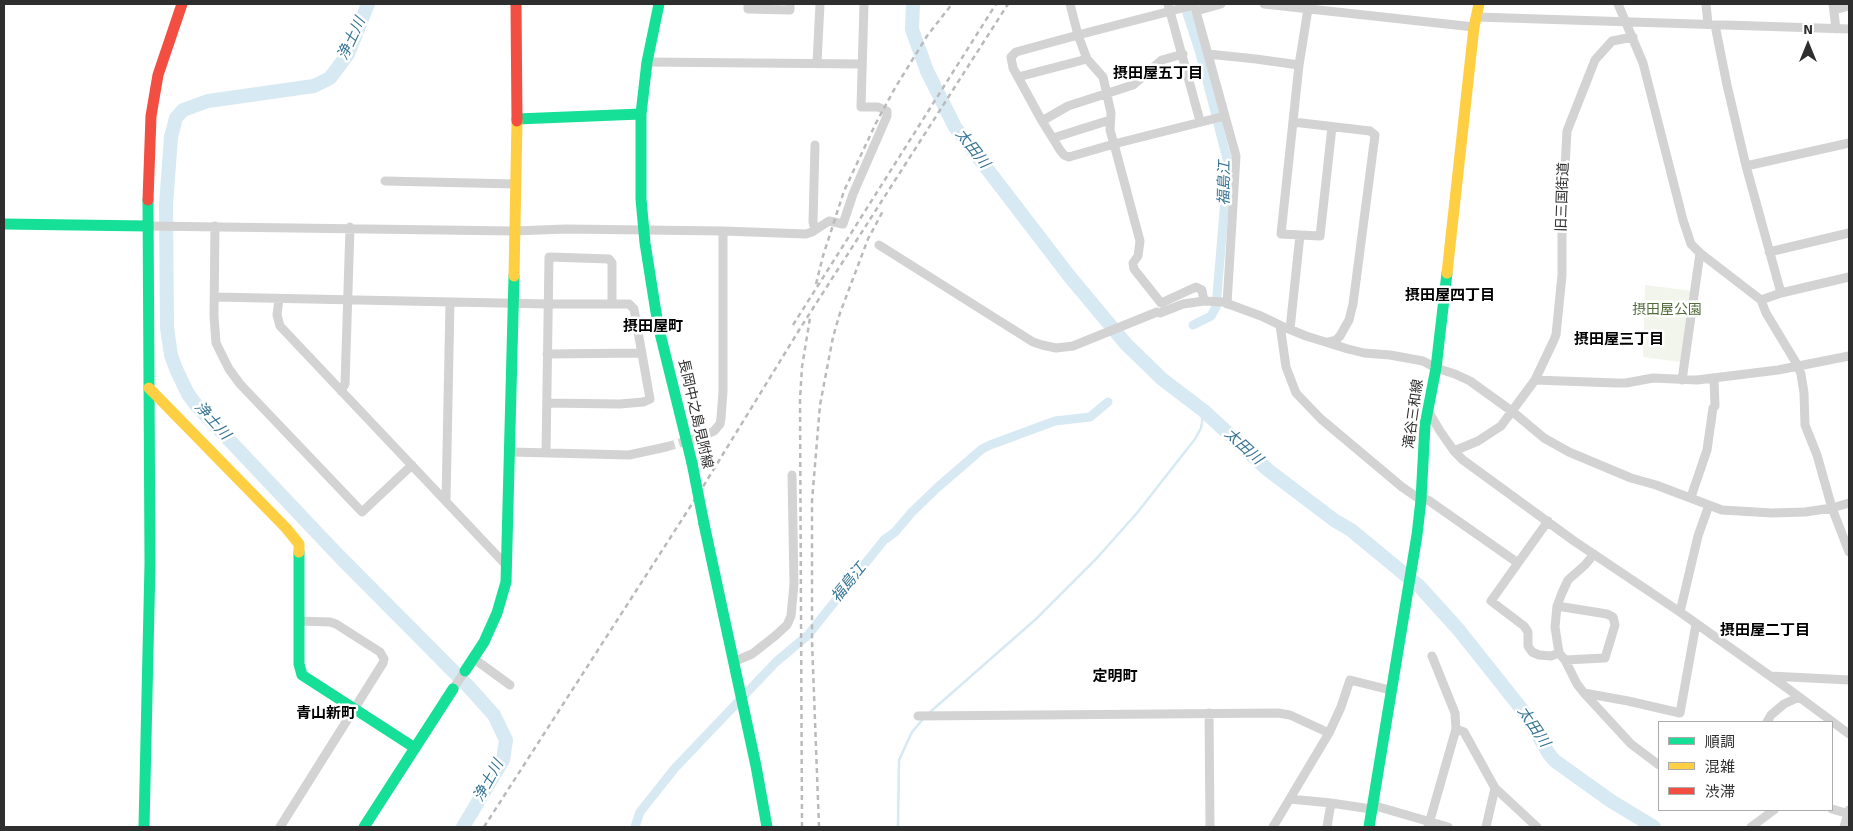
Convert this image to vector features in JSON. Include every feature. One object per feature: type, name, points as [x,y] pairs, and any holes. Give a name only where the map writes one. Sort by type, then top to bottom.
[{"type":"street","points":[[144,827],[150,564],[148,484],[153,226],[151,116],[158,75],[182,4]]},
{"type":"street","points":[[364,827],[487,636],[497,613],[506,582],[510,525],[516,184],[516,4]]},
{"type":"street","name":"長岡中之島見附線","points":[[659,4],[647,62],[641,114],[640,174],[643,230],[658,324],[692,463],[767,827]]},
{"type":"street","points":[[748,4],[748,9],[790,10],[790,4]]},
{"type":"street","points":[[817,63],[820,4]]},
{"type":"street","points":[[4,224],[350,227],[514,231],[643,230],[806,234],[829,221],[843,224],[853,194],[887,116],[887,111],[878,107],[861,107],[864,4]]},
{"type":"street","points":[[1070,4],[1078,35],[1087,59],[1103,77],[1111,112],[1110,130],[1140,241],[1138,256],[1133,263],[1134,269],[1161,303],[1196,287],[1202,290],[1207,301]]},
{"type":"street","points":[[1221,4],[1171,8],[1016,52],[1011,58],[1013,68],[1042,121],[1060,150],[1069,157],[1223,116]]},
{"type":"street","points":[[1264,4],[1308,9],[1328,7],[1476,22],[1625,21],[1849,29]]},
{"type":"street","name":"滝谷三和線","points":[[1369,827],[1421,500],[1427,409],[1436,368],[1479,4]]},
{"type":"street","points":[[1618,4],[1644,62],[1691,244],[1761,300],[1766,314],[1798,366],[1804,393],[1805,425],[1832,508],[1849,552]]},
{"type":"street","points":[[1706,4],[1746,166],[1781,293]]},
{"type":"street","points":[[1194,6],[1223,116],[1236,156],[1225,303]]},
{"type":"street","points":[[1836,29],[1834,7],[1849,6]]},
{"type":"street","points":[[1171,8],[1183,54],[1205,120]]},
{"type":"street","points":[[1308,9],[1299,65],[1281,234],[1320,236],[1332,127]]},
{"type":"street","name":"旧三国街道","points":[[1454,451],[1492,433],[1501,426],[1535,380],[1556,335],[1562,275],[1562,222],[1567,131],[1595,60],[1612,41],[1633,38]]},
{"type":"street","points":[[1042,121],[1068,106],[1133,86],[1162,60],[1183,54]]},
{"type":"street","points":[[1208,54],[1299,65]]},
{"type":"street","points":[[1018,78],[1087,59]]},
{"type":"street","points":[[647,62],[861,64]]},
{"type":"street","points":[[517,119],[641,114]]},
{"type":"street","points":[[1054,138],[1110,120]]},
{"type":"street","points":[[1293,122],[1370,131],[1375,135],[1353,304],[1347,326],[1340,336],[1328,342]]},
{"type":"street","points":[[1746,166],[1849,143]]},
{"type":"street","points":[[815,145],[813,222],[816,230]]},
{"type":"street","points":[[385,181],[516,184]]},
{"type":"street","points":[[215,226],[214,297],[216,343],[229,369],[240,384],[362,512],[412,465]]},
{"type":"street","points":[[341,392],[345,384],[346,301],[350,227]]},
{"type":"street","points":[[701,437],[714,432],[720,424],[721,418],[723,391],[723,231]]},
{"type":"street","points":[[1769,252],[1849,233]]},
{"type":"street","points":[[1290,329],[1300,234]]},
{"type":"street","points":[[878,246],[1033,342],[1056,348],[1078,344],[1157,312],[1160,313],[1183,304],[1207,301],[1225,303],[1328,342],[1364,353],[1390,355],[1423,361],[1436,368],[1455,374],[1470,381],[1513,412],[1544,438],[1569,452],[1631,478],[1709,505],[1728,511],[1772,513],[1805,512],[1832,508],[1849,502]]},
{"type":"street","points":[[1682,380],[1700,253]]},
{"type":"street","points":[[546,453],[549,258],[609,258],[612,263],[612,304]]},
{"type":"street","points":[[1761,300],[1781,293],[1849,277]]},
{"type":"street","points":[[214,297],[346,301],[630,304],[634,308],[650,399],[643,402],[547,404]]},
{"type":"street","points":[[279,299],[278,315],[280,326],[506,565]]},
{"type":"street","points":[[446,500],[450,302]]},
{"type":"street","points":[[1280,325],[1287,372],[1292,386],[1302,400],[1361,453],[1421,500],[1428,500],[1518,563]]},
{"type":"street","points":[[547,354],[642,353]]},
{"type":"street","points":[[1535,380],[1626,383],[1654,378],[1682,380],[1714,379],[1849,356]]},
{"type":"street","points":[[1691,498],[1707,450],[1713,408],[1715,406],[1714,379]]},
{"type":"street","points":[[149,388],[286,528],[299,544],[299,664],[302,675],[415,748]]},
{"type":"street","points":[[1427,409],[1454,451],[1463,460],[1594,554],[1680,612],[1831,721]]},
{"type":"street","points":[[511,452],[629,455],[666,447]]},
{"type":"street","points":[[735,667],[775,636],[787,625],[791,616],[794,584],[792,475]]},
{"type":"street","points":[[1680,612],[1698,536],[1709,505]]},
{"type":"street","points":[[1548,521],[1491,601],[1524,626],[1528,632],[1528,646],[1532,652],[1551,656],[1605,658],[1615,625],[1613,616],[1557,606]]},
{"type":"street","points":[[1594,554],[1568,580],[1557,606],[1555,627],[1562,656],[1576,684],[1584,694],[1631,744],[1658,764]]},
{"type":"street","points":[[280,827],[384,663],[382,654],[336,624],[330,622],[299,621]]},
{"type":"street","points":[[1584,694],[1628,701],[1679,718],[1696,624]]},
{"type":"street","points":[[1429,825],[1456,729],[1455,713],[1432,656]]},
{"type":"street","points":[[473,658],[510,685]]},
{"type":"street","points":[[1767,675],[1849,680]]},
{"type":"street","points":[[1273,827],[1329,734],[1350,680],[1390,690]]},
{"type":"street","points":[[1768,721],[1771,715],[1784,704],[1799,697]]},
{"type":"street","points":[[1209,713],[1210,827]]},
{"type":"street","points":[[918,716],[1290,714],[1329,734]]},
{"type":"street","points":[[1833,722],[1849,734]]},
{"type":"street","points":[[1456,729],[1464,732],[1495,788],[1534,826]]},
{"type":"street","points":[[1486,827],[1495,788]]},
{"type":"street","points":[[1290,799],[1371,807],[1429,825],[1448,827]]},
{"type":"street","points":[[1327,827],[1331,803]]},
{"type":"street","points":[[1833,808],[1849,813],[1844,827]]},
{"type":"street","points":[[1751,827],[1773,811]]},
{"type":"green space","name":"摂田屋公園","points":[[1645,285],[1693,291],[1680,362],[1643,357]]},
{"type":"waterway","name":"浄土川","points":[[368,4],[348,54],[330,78],[314,86],[208,101],[183,110],[176,118],[171,137],[166,205],[167,328],[171,355],[176,369],[188,394],[197,406],[338,555],[467,685],[494,715],[506,740],[503,760],[463,827]]},
{"type":"waterway","name":"太田川","points":[[913,4],[912,29],[915,38],[927,71],[955,127],[1070,277],[1126,344],[1162,379],[1204,411],[1268,470],[1334,520],[1351,530],[1420,587],[1458,629],[1524,712],[1555,761],[1611,801],[1654,827]]},
{"type":"waterway","name":"福島江","points":[[1184,4],[1199,50],[1228,163],[1216,307],[1211,316],[1193,325]]},
{"type":"waterway","name":"福島江","points":[[635,827],[640,812],[675,768],[776,662],[808,635],[884,540],[895,532],[912,512],[938,487],[982,449],[1055,421],[1090,417],[1108,402]]},
{"type":"waterway","points":[[929,713],[1036,619],[1096,559],[1137,513],[1195,439],[1201,428],[1204,411]]},
{"type":"waterway","points":[[898,827],[899,760],[912,732],[923,719]]},
{"type":"tunnel","points":[[666,447],[701,437]]},
{"type":"railway","points":[[816,284],[844,191],[876,123],[927,36],[952,4]]},
{"type":"railway","points":[[793,325],[996,4]]},
{"type":"railway","points":[[484,827],[701,490],[801,327],[1008,4]]},
{"type":"railway","points":[[819,827],[812,641],[812,501],[820,405],[833,337],[840,313],[868,239],[884,209]]},
{"type":"railway","points":[[802,827],[800,399],[802,367],[810,318]]},
{"type":"traffic: fast","points":[[659,4],[647,62],[641,114],[641,199],[645,243],[658,325],[692,463]]},
{"type":"traffic: fast","points":[[517,119],[641,114]]},
{"type":"traffic: fast","points":[[144,827],[150,564],[148,200]]},
{"type":"traffic: fast","points":[[4,224],[147,226]]},
{"type":"traffic: fast","points":[[1369,827],[1417,535],[1425,425],[1436,368],[1447,273]]},
{"type":"traffic: fast","points":[[465,671],[484,642],[497,613],[506,582],[514,276]]},
{"type":"traffic: fast","points":[[692,463],[704,524]]},
{"type":"traffic: fast","points":[[704,524],[756,766],[767,827]]},
{"type":"traffic: fast","points":[[299,552],[299,664],[302,675],[415,748]]},
{"type":"traffic: fast","points":[[364,827],[453,689]]},
{"type":"traffic: slow","points":[[1447,273],[1474,27],[1479,4]]},
{"type":"traffic: slow","points":[[514,276],[517,121]]},
{"type":"traffic: slow","points":[[149,388],[286,528],[299,544],[299,552]]},
{"type":"traffic: jam","points":[[148,200],[151,116],[158,75],[182,4]]},
{"type":"traffic: jam","points":[[516,4],[517,121]]},
{"type":"district","name":"摂田屋五丁目","points":[[1158,74]]},
{"type":"district","name":"摂田屋四丁目","points":[[1450,296]]},
{"type":"district","name":"摂田屋町","points":[[653,327]]},
{"type":"district","name":"摂田屋三丁目","points":[[1619,340]]},
{"type":"district","name":"摂田屋二丁目","points":[[1765,631]]},
{"type":"district","name":"定明町","points":[[1115,677]]},
{"type":"district","name":"青山新町","points":[[326,714]]}]
